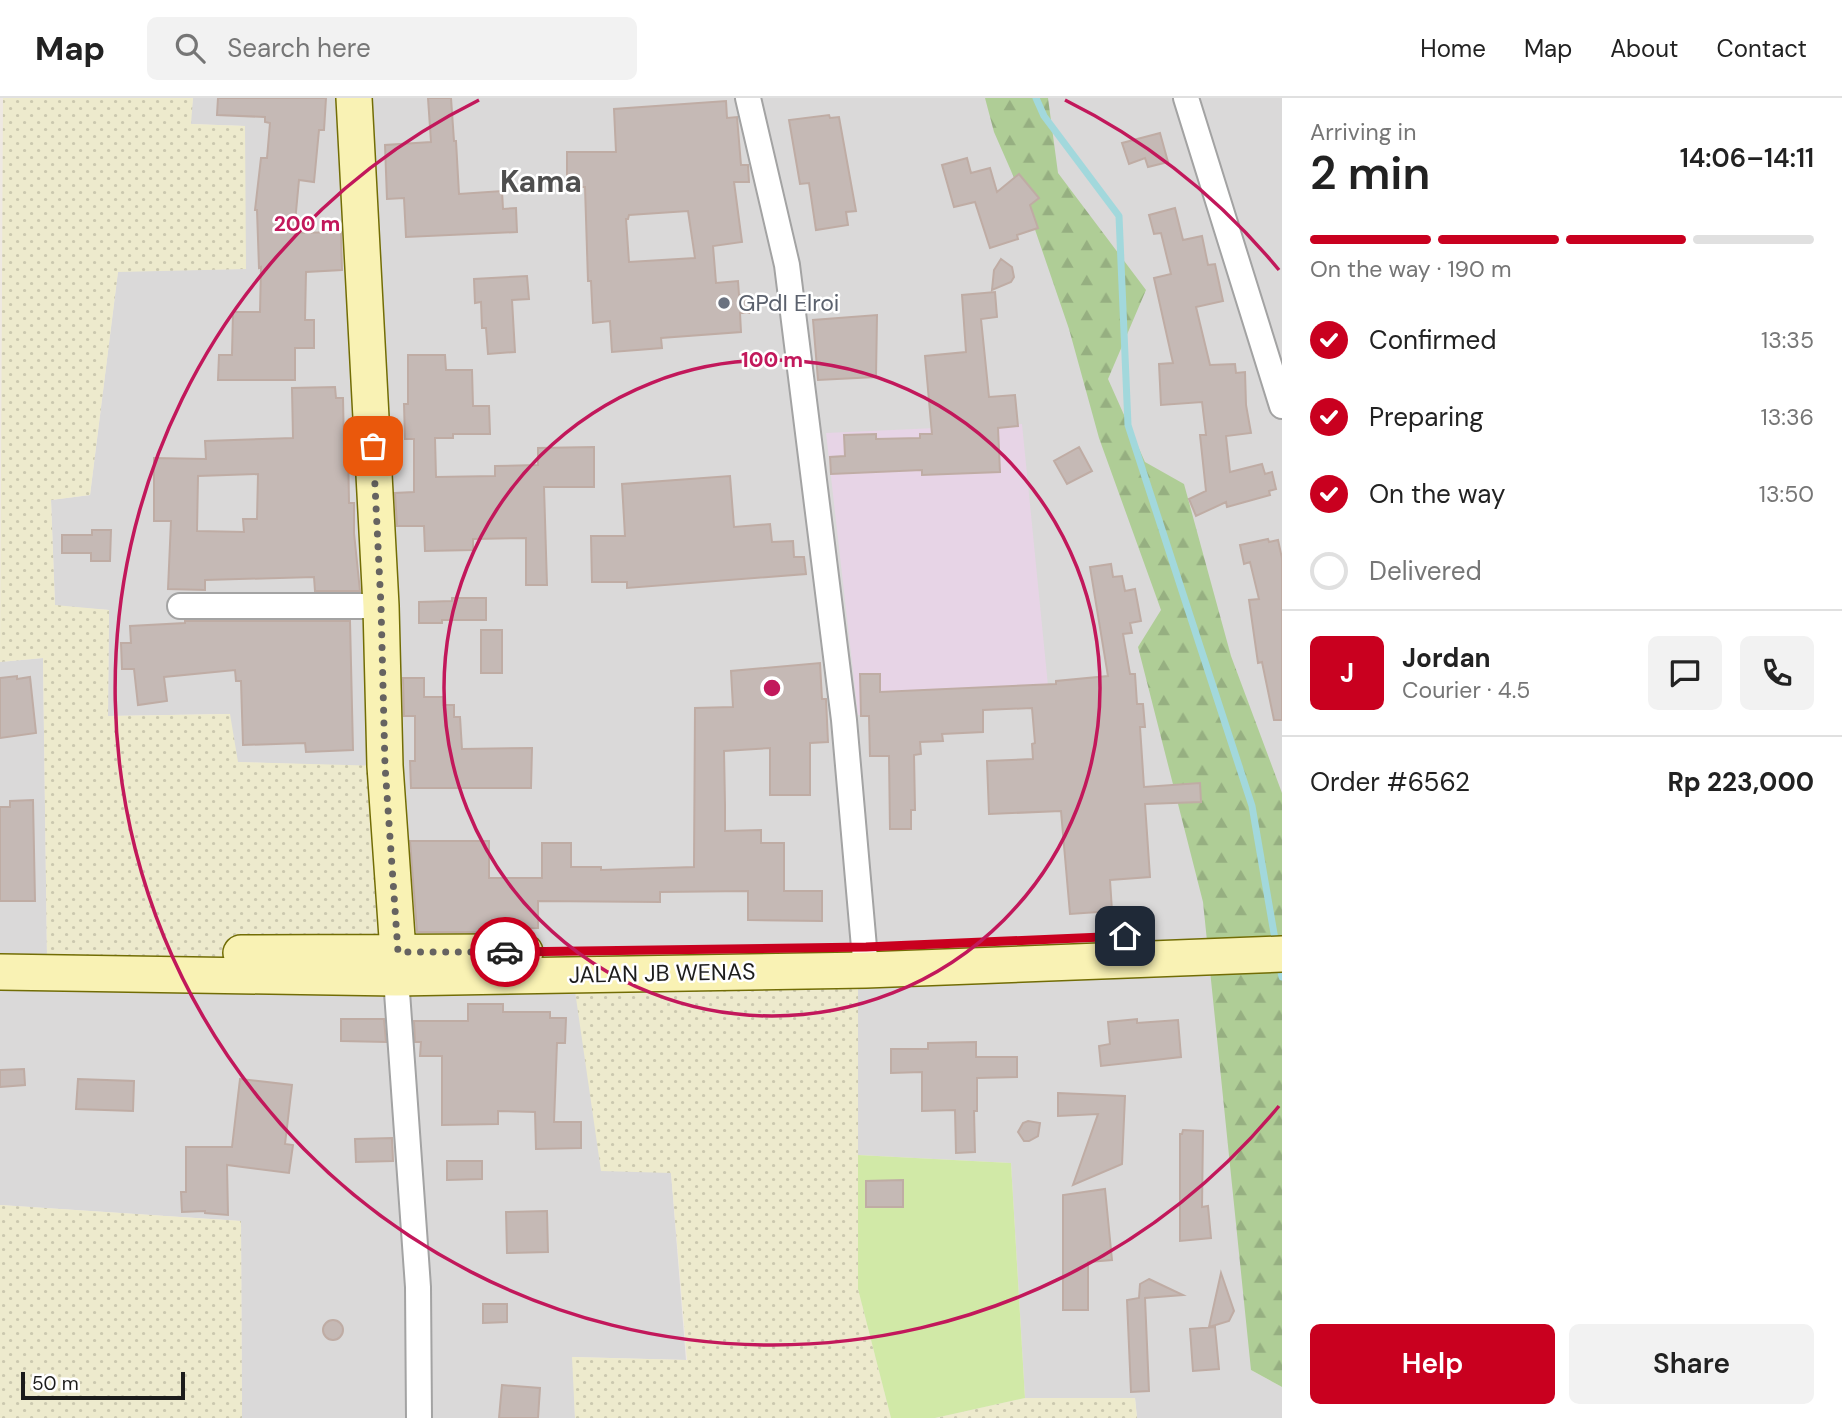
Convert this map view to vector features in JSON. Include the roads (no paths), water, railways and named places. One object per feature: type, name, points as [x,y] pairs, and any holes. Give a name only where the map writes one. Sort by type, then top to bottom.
[{"type":"main road","points":[[354,98],[381,606],[385,766],[397,965]]},
{"type":"main road","name":"JALAN JB WENAS","points":[[1233,945],[1282,932]]},
{"type":"main road","name":"JALAN JB WENAS","points":[[0,972],[866,958],[1233,945],[1282,954]]},
{"type":"main road","name":"JALAN JB WENAS","points":[[0,951],[397,965]]},
{"type":"street","points":[[748,98],[787,265],[844,720],[866,958]]},
{"type":"street","points":[[1186,98],[1282,406]]},
{"type":"street","points":[[180,606],[381,606]]},
{"type":"street","points":[[397,965],[418,1287],[418,1418]]},
{"type":"waterway","points":[[1036,98],[1044,116],[1119,216],[1128,425],[1252,806],[1276,945]]},
{"type":"waterway","points":[[1279,963],[1282,977]]},
{"type":"place","name":"GPdI Elroi","points":[[724,303]]},
{"type":"district","name":"Kama","points":[[541,181]]}]
